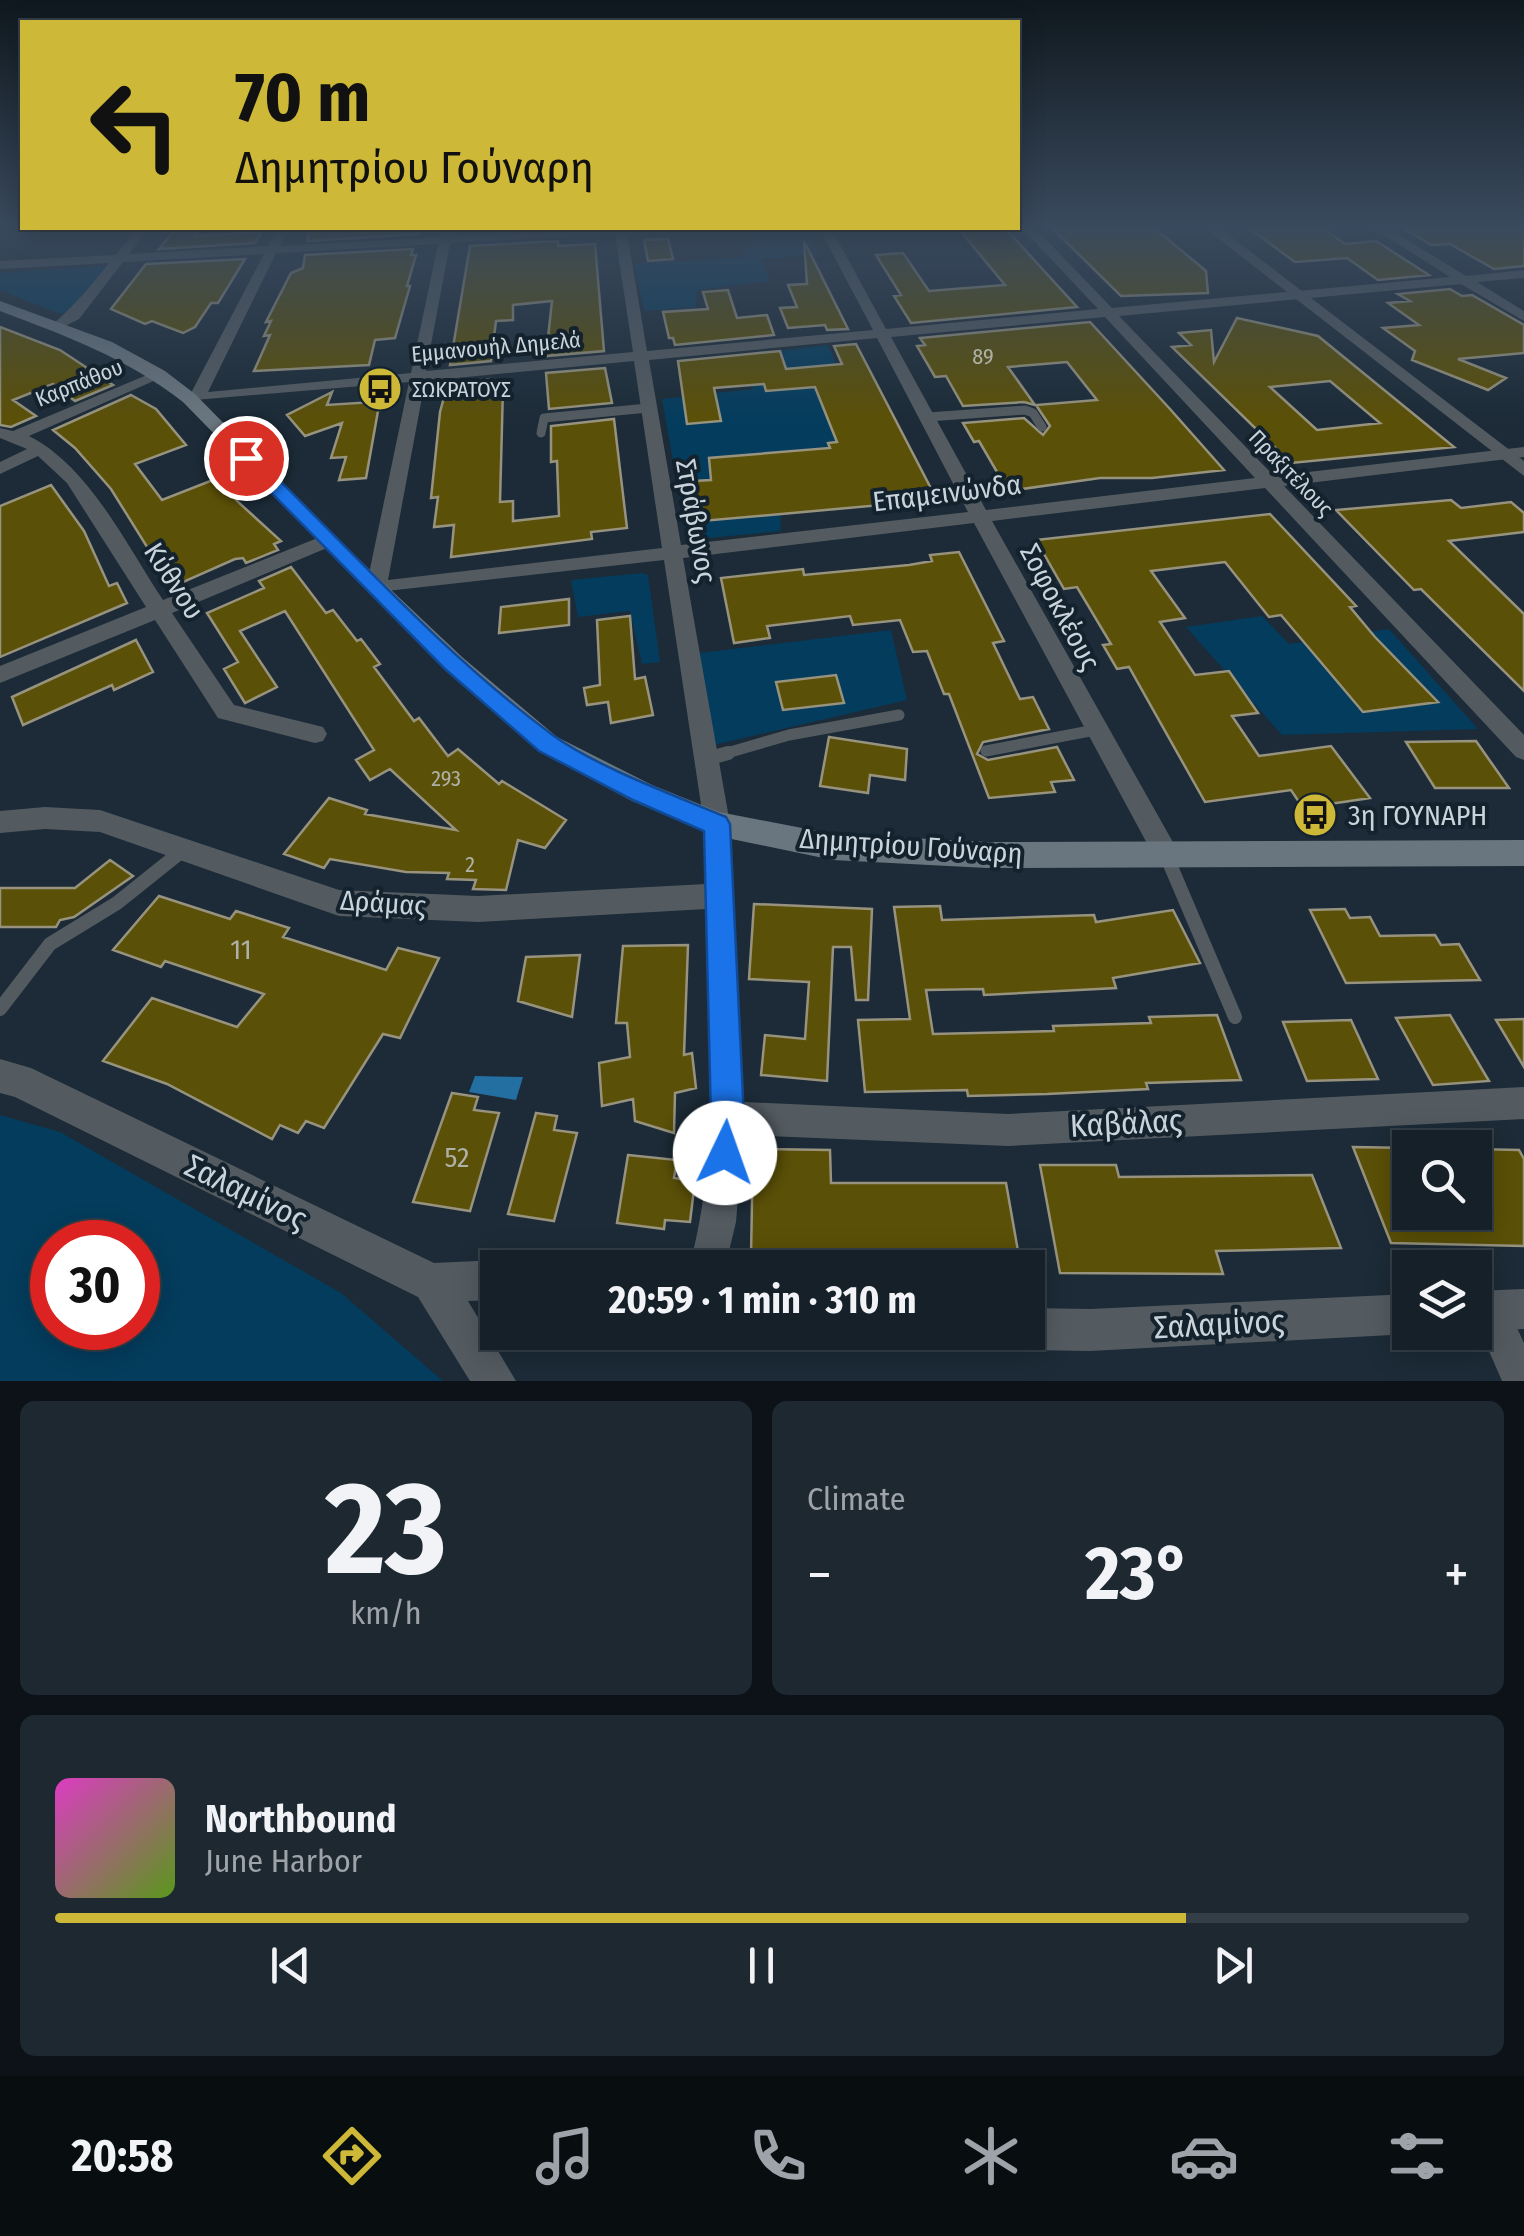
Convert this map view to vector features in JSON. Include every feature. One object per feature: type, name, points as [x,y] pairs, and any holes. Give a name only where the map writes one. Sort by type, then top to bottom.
[{"type":"main road","name":"Δημητρίου Γούναρη","points":[[0,306],[106,345],[193,398],[327,541],[453,663],[548,744],[642,793],[717,824],[834,847],[988,856],[1165,852],[1524,853]]},
{"type":"street","points":[[59,325],[74,316],[93,290]]},
{"type":"street","points":[[193,398],[249,290]]},
{"type":"street","points":[[376,588],[435,290]]},
{"type":"street","name":"Στράβωνος","points":[[629,290],[717,824],[728,1118],[720,1222],[712,1250]]},
{"type":"street","name":"Σοφοκλέους","points":[[860,290],[1095,730],[1165,852]]},
{"type":"street","name":"Πραξιτέλους","points":[[1087,290],[1524,750]]},
{"type":"street","points":[[1292,290],[1524,470]]},
{"type":"street","name":"Εμμανουήλ Δημελά","points":[[193,398],[1356,290]]},
{"type":"street","points":[[1481,290],[1524,316]]},
{"type":"street","name":"Καρπάθου","points":[[9,434],[159,375]]},
{"type":"street","name":"Κύθνου","points":[[9,434],[53,458],[74,480],[226,712],[315,734]]},
{"type":"street","name":"Καρπάθου","points":[[0,469],[38,450]]},
{"type":"street","name":"Επαμεινώνδα","points":[[376,588],[1524,452]]},
{"type":"street","points":[[0,675],[327,541]]},
{"type":"street","name":"Δράμας","points":[[0,822],[45,818],[100,821],[339,903],[478,909],[720,896]]},
{"type":"street","name":"Σαλαμίνος","points":[[0,1076],[20,1080],[432,1283],[480,1281]]},
{"type":"street","name":"Καβάλας","points":[[728,1118],[1008,1130],[1524,1103]]},
{"type":"street","points":[[432,1283],[495,1381]]},
{"type":"street","points":[[1496,1310],[1522,1381]]},
{"type":"street","name":"Σαλαμίνος","points":[[1045,1329],[1392,1315]]},
{"type":"lane","points":[[541,433],[544,418],[648,408]]},
{"type":"lane","points":[[928,417],[1025,410],[1033,413],[1042,427]]},
{"type":"lane","points":[[707,759],[789,735],[899,715]]},
{"type":"lane","points":[[986,751],[1095,730]]},
{"type":"lane","points":[[0,1009],[50,944],[116,903],[182,851]]},
{"type":"lane","points":[[1165,852],[1234,1017]]},
{"type":"shaded area","points":[[1,290],[88,290],[70,311],[60,314]]},
{"type":"shaded area","points":[[640,290],[697,290],[696,307],[644,311]]},
{"type":"shaded area","points":[[828,345],[882,469],[779,479],[781,531],[687,540],[662,399],[753,389],[740,355]]},
{"type":"shaded area","points":[[648,575],[660,662],[642,664],[630,611],[578,617],[571,580]]},
{"type":"shaded area","points":[[1262,616],[1289,644],[1389,629],[1478,729],[1282,735],[1186,627]]},
{"type":"shaded area","points":[[891,630],[907,700],[714,745],[699,653]]},
{"type":"shaded area","points":[[475,1076],[523,1077],[516,1100],[469,1092]]},
{"type":"shaded area","points":[[0,1115],[60,1132],[341,1293],[443,1381],[0,1381]]},
{"type":"building","points":[[125,290],[226,290],[218,303],[211,303],[195,327],[183,333],[152,321],[145,324],[111,309]]},
{"type":"building","points":[[282,290],[409,290],[395,338],[375,340],[369,365],[254,371],[270,335],[264,336],[271,321],[266,322]]},
{"type":"building","points":[[463,290],[599,290],[604,351],[546,356],[552,301],[513,305],[513,320],[496,321],[491,361],[450,365]]},
{"type":"building","points":[[728,290],[737,318],[767,315],[774,335],[675,345],[673,338],[669,338],[663,312],[708,309],[703,292]]},
{"type":"building","points":[[790,290],[829,290],[848,329],[827,330],[825,325],[788,328],[780,308],[797,307]]},
{"type":"building","points":[[898,290],[1062,290],[1077,307],[911,323],[894,296],[901,295]]},
{"type":"building","points":[[1115,290],[1208,293],[1121,296]]},
{"type":"building","points":[[1452,290],[1462,296],[1472,295],[1524,325],[1524,353],[1458,359],[1506,378],[1488,390],[1412,360],[1415,351],[1383,328],[1419,325],[1388,303],[1410,301],[1398,294]]},
{"type":"building","points":[[1237,318],[1318,336],[1454,447],[1291,463],[1172,347],[1191,345],[1179,333],[1211,330],[1214,362]],"holes":[[[1330,381],[1380,423],[1317,430],[1270,387]]]},
{"type":"building","points":[[1090,322],[1224,470],[1152,478],[1100,478],[1008,491],[979,441],[974,442],[963,423],[1024,418],[1043,435],[1050,426],[1036,405],[1097,400],[1067,362],[1008,367],[1035,405],[1024,402],[963,406],[946,376],[935,377],[917,346],[925,345],[920,338]]},
{"type":"building","points":[[0,327],[60,350],[113,385],[75,401],[53,384],[13,400],[36,416],[11,427],[0,425]]},
{"type":"building","points":[[856,344],[937,500],[702,521],[694,481],[711,480],[709,458],[830,448],[828,443],[837,442],[815,387],[766,391],[764,384],[714,388],[721,421],[687,424],[678,361],[780,351],[786,369],[842,364],[834,346]]},
{"type":"building","points":[[605,368],[612,403],[549,409],[546,373]]},
{"type":"building","points":[[490,379],[490,390],[503,388],[500,502],[513,501],[513,521],[559,516],[557,461],[551,462],[551,426],[614,419],[627,528],[591,532],[592,539],[451,557],[454,525],[434,527],[438,497],[431,498],[440,412],[448,383]]},
{"type":"building","points":[[332,392],[327,405],[389,401],[390,407],[378,411],[366,478],[339,480],[346,457],[331,458],[342,423],[305,436],[287,415]]},
{"type":"building","points":[[131,395],[156,409],[186,445],[135,464],[162,500],[218,478],[281,541],[274,544],[278,550],[246,563],[243,558],[235,559],[172,587],[111,489],[75,448],[53,430]]},
{"type":"building","points":[[51,485],[84,531],[109,586],[117,583],[127,603],[0,657],[0,506]]},
{"type":"building","points":[[1451,500],[1461,508],[1511,502],[1524,513],[1524,532],[1449,541],[1524,614],[1524,691],[1421,589],[1414,590],[1336,510]]},
{"type":"building","points":[[1270,514],[1356,606],[1350,607],[1375,637],[1438,702],[1363,712],[1281,615],[1269,617],[1225,562],[1151,571],[1185,618],[1160,622],[1195,675],[1229,671],[1258,713],[1232,716],[1259,756],[1331,746],[1370,798],[1303,808],[1291,790],[1205,802],[1129,667],[1117,669],[1103,645],[1111,644],[1077,587],[1064,589],[1036,540]]},
{"type":"building","points":[[959,552],[1004,641],[993,643],[1020,699],[1033,697],[1049,729],[983,742],[977,754],[988,760],[1057,747],[1074,780],[1051,782],[1055,792],[989,798],[949,694],[944,694],[927,651],[913,652],[900,620],[853,625],[850,616],[767,626],[770,638],[734,643],[721,578],[803,569],[804,575],[909,565],[932,561],[930,555]]},
{"type":"building","points":[[291,567],[326,613],[333,610],[357,641],[361,639],[380,664],[374,667],[414,721],[419,718],[448,756],[458,749],[499,784],[502,781],[566,820],[545,848],[518,840],[506,890],[473,889],[476,880],[447,879],[449,873],[406,872],[330,859],[324,868],[284,854],[329,798],[367,810],[365,814],[456,830],[390,769],[370,780],[356,760],[374,750],[285,611],[240,631],[277,687],[245,703],[224,669],[238,662],[207,613],[264,588],[259,581]]},
{"type":"building","points":[[569,599],[569,625],[499,633],[501,607]]},
{"type":"building","points":[[630,616],[635,679],[645,677],[653,715],[611,723],[608,702],[587,705],[584,688],[600,685],[597,620]]},
{"type":"building","points":[[136,640],[153,672],[114,690],[112,685],[23,725],[12,697]]},
{"type":"building","points":[[836,675],[844,703],[783,710],[776,682]]},
{"type":"building","points":[[829,737],[907,749],[905,780],[870,775],[868,793],[820,786]]},
{"type":"building","points":[[1476,741],[1509,788],[1435,788],[1406,742]]},
{"type":"building","points":[[110,860],[133,876],[74,917],[60,920],[56,927],[0,927],[0,888],[75,888]]},
{"type":"building","points":[[159,896],[230,919],[236,911],[289,928],[283,937],[386,970],[398,948],[439,958],[400,1038],[383,1034],[324,1128],[306,1121],[298,1133],[280,1125],[272,1139],[167,1084],[103,1061],[152,998],[237,1027],[264,994],[165,961],[161,967],[113,950]]},
{"type":"building","points":[[754,904],[872,909],[868,1000],[856,1000],[851,947],[833,947],[827,1081],[761,1075],[765,1035],[805,1039],[809,982],[749,979]]},
{"type":"building","points":[[940,906],[942,920],[1094,915],[1096,922],[1173,910],[1200,963],[1113,978],[1116,988],[984,995],[983,989],[926,990],[933,1034],[1054,1031],[1053,1026],[1151,1023],[1149,1017],[1217,1015],[1241,1080],[1146,1083],[1148,1089],[1047,1094],[968,1096],[967,1090],[865,1092],[858,1020],[910,1019],[894,907]]},
{"type":"building","points":[[1345,909],[1350,918],[1370,917],[1380,936],[1435,935],[1441,945],[1459,944],[1480,980],[1346,983],[1310,910]]},
{"type":"building","points":[[688,945],[684,1055],[692,1053],[696,1088],[675,1093],[674,1133],[635,1121],[633,1099],[602,1106],[599,1063],[630,1057],[627,1023],[616,1023],[623,946]]},
{"type":"building","points":[[580,955],[572,1017],[518,1001],[526,957]]},
{"type":"building","points":[[1450,1015],[1489,1081],[1433,1085],[1396,1018]]},
{"type":"building","points":[[1524,1019],[1524,1067],[1496,1020]]},
{"type":"building","points":[[1351,1020],[1378,1079],[1307,1081],[1283,1022]]},
{"type":"building","points":[[452,1093],[478,1097],[474,1110],[499,1113],[470,1211],[413,1202]]},
{"type":"building","points":[[536,1113],[557,1116],[554,1130],[577,1133],[554,1221],[508,1214]]},
{"type":"building","points":[[1353,1147],[1392,1148],[1392,1230],[1492,1230],[1492,1149],[1519,1150],[1524,1159],[1524,1246],[1391,1243]]},
{"type":"building","points":[[753,1149],[830,1150],[831,1183],[1006,1183],[1018,1250],[751,1250]]},
{"type":"building","points":[[628,1155],[677,1160],[674,1178],[695,1181],[690,1222],[665,1220],[664,1229],[617,1223]]},
{"type":"building","points":[[1040,1165],[1116,1165],[1119,1177],[1312,1175],[1341,1248],[1216,1251],[1223,1274],[1060,1273]]},
{"type":"place","name":"ΣΩΚΡΑΤΟΥΣ","points":[[380,389]]},
{"type":"place","name":"3η ΓΟΥΝΑΡΗ","points":[[1315,815]]},
{"type":"route","points":[[246,458],[453,663],[548,744],[642,793],[717,824],[728,1118],[725,1153]]}]
